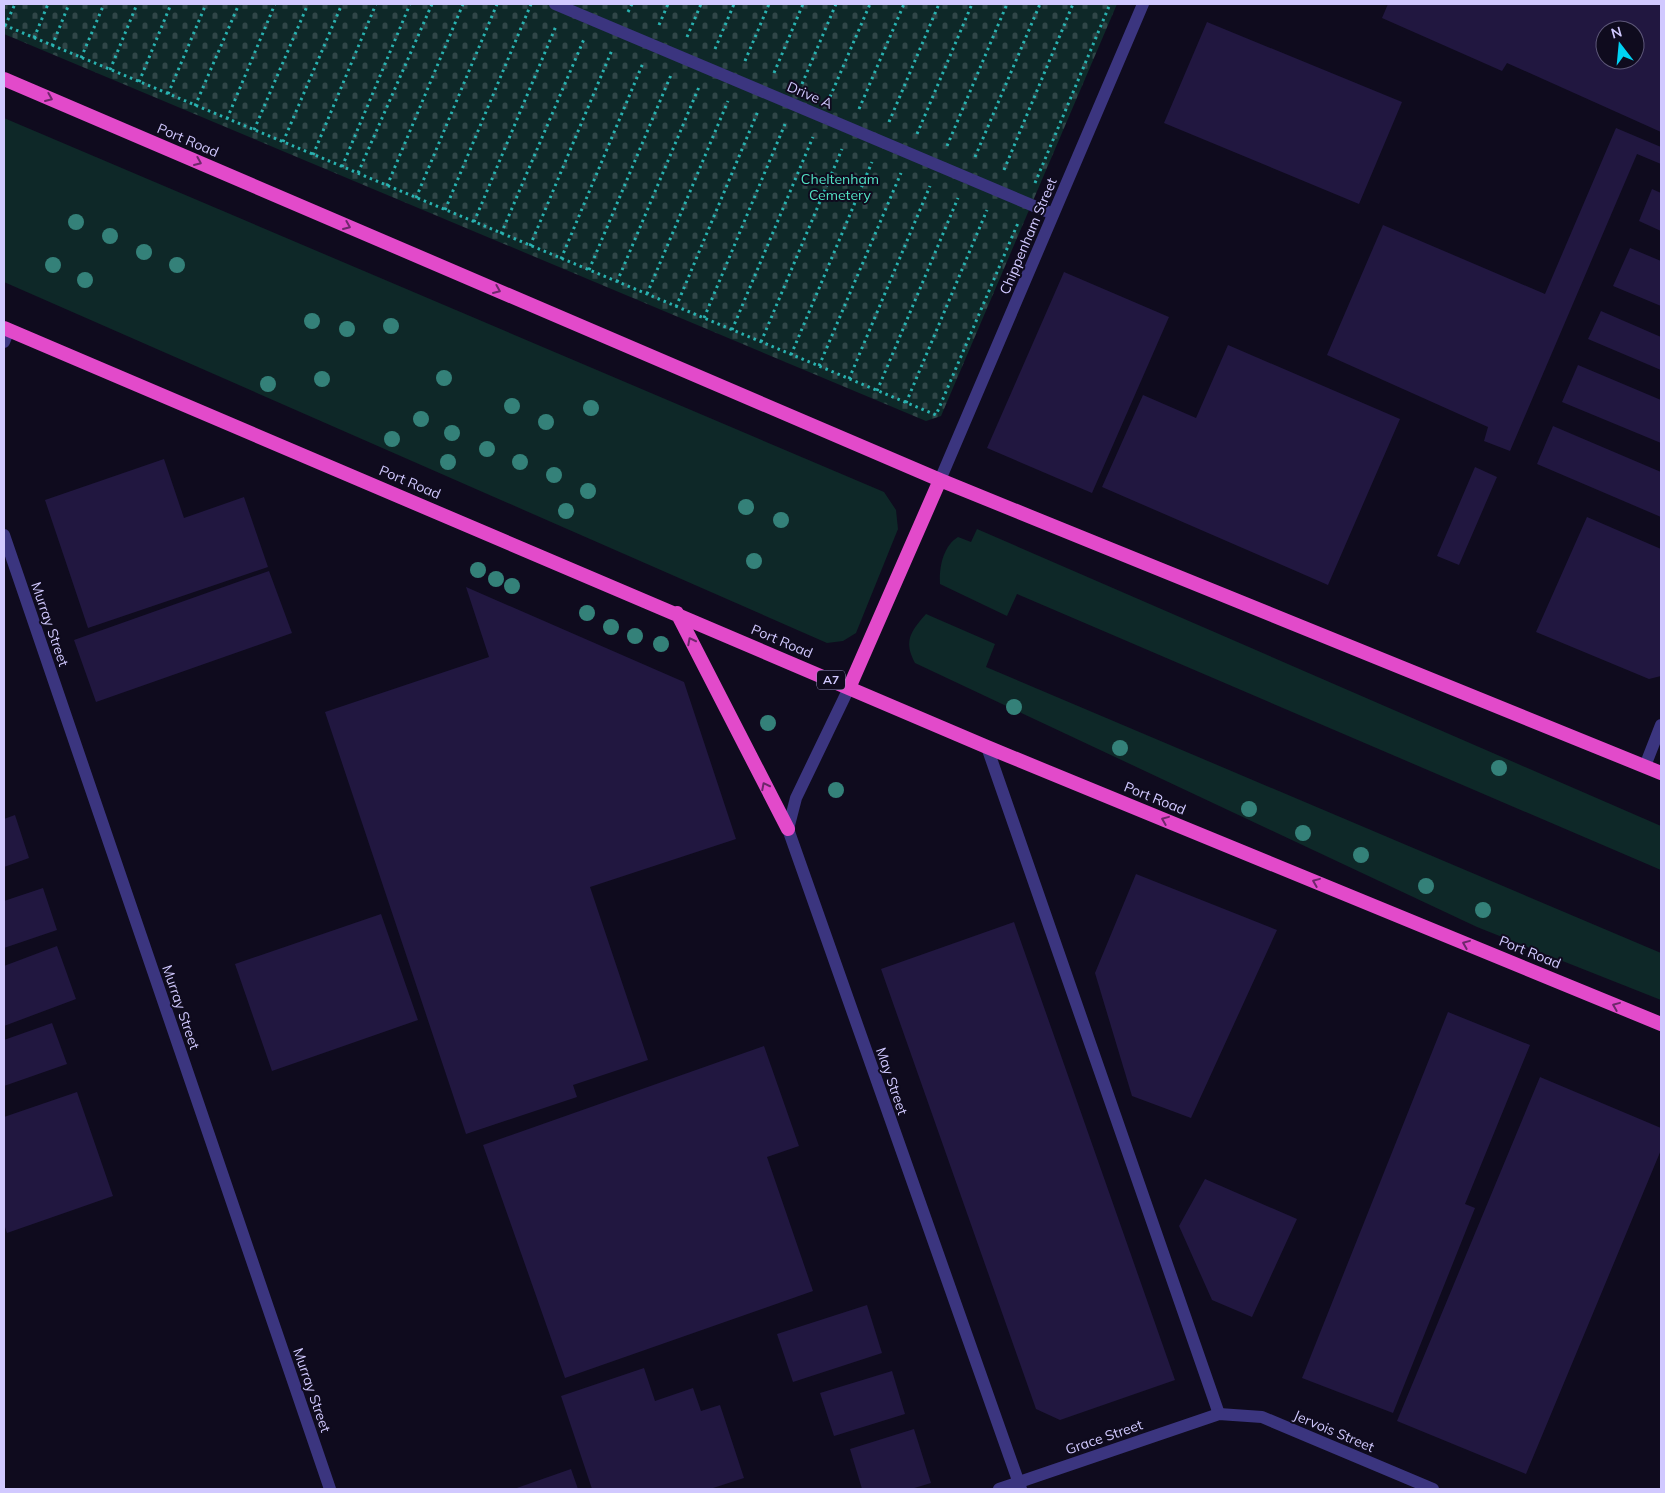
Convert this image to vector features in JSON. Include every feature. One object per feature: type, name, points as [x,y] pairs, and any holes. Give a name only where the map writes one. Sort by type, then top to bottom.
[{"type":"highway","name":"Port Road","points":[[4,79],[940,480],[1661,773]]},
{"type":"highway","name":"Port Road","points":[[6,333],[677,613],[849,688],[1661,1024]]},
{"type":"highway","points":[[849,688],[940,480]]},
{"type":"highway","points":[[677,613],[788,829]]},
{"type":"street","name":"Chippenham Street","points":[[940,480],[1143,4]]},
{"type":"street","name":"Drive A","points":[[559,6],[1053,214]]},
{"type":"street","name":"Murray Street","points":[[4,534],[330,1489]]},
{"type":"street","points":[[788,829],[796,798],[849,688]]},
{"type":"street","points":[[1645,766],[1661,725]]},
{"type":"street","points":[[988,746],[1219,1414]]},
{"type":"street","name":"May Street","points":[[788,829],[1020,1486]]},
{"type":"street","name":"Grace Street","points":[[999,1489],[1020,1486],[1219,1414]]},
{"type":"street","name":"Jervois Street","points":[[1219,1414],[1262,1417],[1433,1489]]},
{"type":"path","points":[[14,4],[4,26],[936,415],[1110,4]]},
{"type":"path","points":[[34,38],[48,4]]},
{"type":"path","points":[[52,46],[69,4]]},
{"type":"path","points":[[82,58],[104,4]]},
{"type":"path","points":[[110,70],[137,4]]},
{"type":"path","points":[[139,82],[171,4]]},
{"type":"path","points":[[168,94],[206,4]]},
{"type":"path","points":[[196,106],[239,4]]},
{"type":"path","points":[[227,119],[275,4]]},
{"type":"path","points":[[254,130],[308,4]]},
{"type":"path","points":[[283,142],[342,4]]},
{"type":"path","points":[[313,155],[376,4]]},
{"type":"path","points":[[342,167],[410,4]]},
{"type":"path","points":[[358,173],[432,4]]},
{"type":"path","points":[[387,186],[463,4]]},
{"type":"path","points":[[416,198],[497,4]]},
{"type":"path","points":[[445,210],[531,4]]},
{"type":"path","points":[[530,246],[632,4]]},
{"type":"path","points":[[562,259],[668,4]]},
{"type":"path","points":[[589,270],[701,4]]},
{"type":"path","points":[[617,282],[734,4]]},
{"type":"path","points":[[647,294],[769,4]]},
{"type":"path","points":[[676,307],[803,4]]},
{"type":"path","points":[[704,318],[836,4]]},
{"type":"path","points":[[732,330],[870,4]]},
{"type":"path","points":[[761,342],[904,4]]},
{"type":"path","points":[[791,355],[939,4]]},
{"type":"path","points":[[819,366],[972,4]]},
{"type":"path","points":[[849,379],[1007,4]]},
{"type":"path","points":[[474,222],[559,6]]},
{"type":"path","points":[[501,234],[592,19]]},
{"type":"green space","name":"Cheltenham Cemetery","points":[[4,4],[1117,4],[941,416],[926,421],[4,34]]},
{"type":"green space","points":[[4,118],[884,492],[896,510],[898,529],[856,633],[843,641],[827,643],[4,282]]},
{"type":"green space","points":[[977,529],[1661,826],[1661,870],[1017,594],[1007,616],[940,584],[941,564],[949,546],[958,537],[971,542]]},
{"type":"green space","points":[[926,614],[995,644],[986,667],[1661,953],[1661,1000],[1477,927],[915,663],[911,655],[910,637]]},
{"type":"building","points":[[1388,4],[1661,4],[1661,132],[1507,63],[1502,71],[1382,18]]},
{"type":"building","points":[[1207,22],[1402,102],[1359,204],[1164,123]]},
{"type":"building","points":[[1616,128],[1661,147],[1661,164],[1637,154],[1510,451],[1484,441],[1488,427],[1327,355],[1383,225],[1545,294]]},
{"type":"building","points":[[1652,189],[1661,193],[1661,231],[1639,221]]},
{"type":"building","points":[[1630,248],[1661,261],[1661,306],[1613,286]]},
{"type":"building","points":[[1064,272],[1169,317],[1092,493],[987,448]]},
{"type":"building","points":[[1601,311],[1661,337],[1661,370],[1588,339]]},
{"type":"building","points":[[1228,345],[1400,419],[1328,585],[1102,487],[1143,395],[1196,418]]},
{"type":"building","points":[[1578,365],[1661,400],[1661,443],[1562,402]]},
{"type":"building","points":[[1553,426],[1661,472],[1661,517],[1537,464]]},
{"type":"building","points":[[164,459],[184,518],[244,497],[268,567],[88,628],[45,500]]},
{"type":"building","points":[[1475,467],[1497,477],[1459,565],[1437,556]]},
{"type":"building","points":[[1587,517],[1661,549],[1661,676],[1649,679],[1536,632]]},
{"type":"building","points":[[269,571],[292,633],[96,702],[74,640]]},
{"type":"building","points":[[466,587],[684,682],[736,839],[590,887],[648,1060],[573,1085],[577,1097],[466,1134],[325,712],[489,657]]},
{"type":"building","points":[[15,815],[29,858],[4,867],[4,819]]},
{"type":"building","points":[[1136,874],[1277,930],[1191,1118],[1132,1096],[1095,973]]},
{"type":"building","points":[[43,888],[57,930],[4,948],[4,901]]},
{"type":"building","points":[[381,914],[418,1020],[272,1071],[235,964]]},
{"type":"building","points":[[1014,922],[1175,1380],[1060,1420],[1036,1409],[881,969]]},
{"type":"building","points":[[57,946],[76,999],[4,1026],[4,966]]},
{"type":"building","points":[[1448,1012],[1530,1045],[1465,1204],[1475,1208],[1393,1413],[1302,1378]]},
{"type":"building","points":[[52,1023],[67,1064],[4,1086],[4,1040]]},
{"type":"building","points":[[764,1046],[799,1146],[767,1157],[813,1291],[565,1378],[483,1145]]},
{"type":"building","points":[[1540,1077],[1661,1128],[1661,1150],[1526,1474],[1397,1421]]},
{"type":"building","points":[[77,1092],[113,1196],[7,1233],[4,1224],[4,1117]]},
{"type":"building","points":[[1205,1179],[1297,1219],[1252,1317],[1212,1300],[1179,1226]]},
{"type":"building","points":[[867,1305],[882,1353],[793,1382],[777,1334]]},
{"type":"building","points":[[644,1368],[655,1401],[693,1388],[701,1411],[720,1405],[744,1478],[710,1489],[592,1489],[561,1396]]},
{"type":"building","points":[[892,1371],[905,1414],[834,1436],[820,1393]]},
{"type":"building","points":[[914,1429],[931,1483],[911,1489],[862,1489],[850,1449]]},
{"type":"building","points":[[571,1469],[578,1489],[514,1489]]}]
